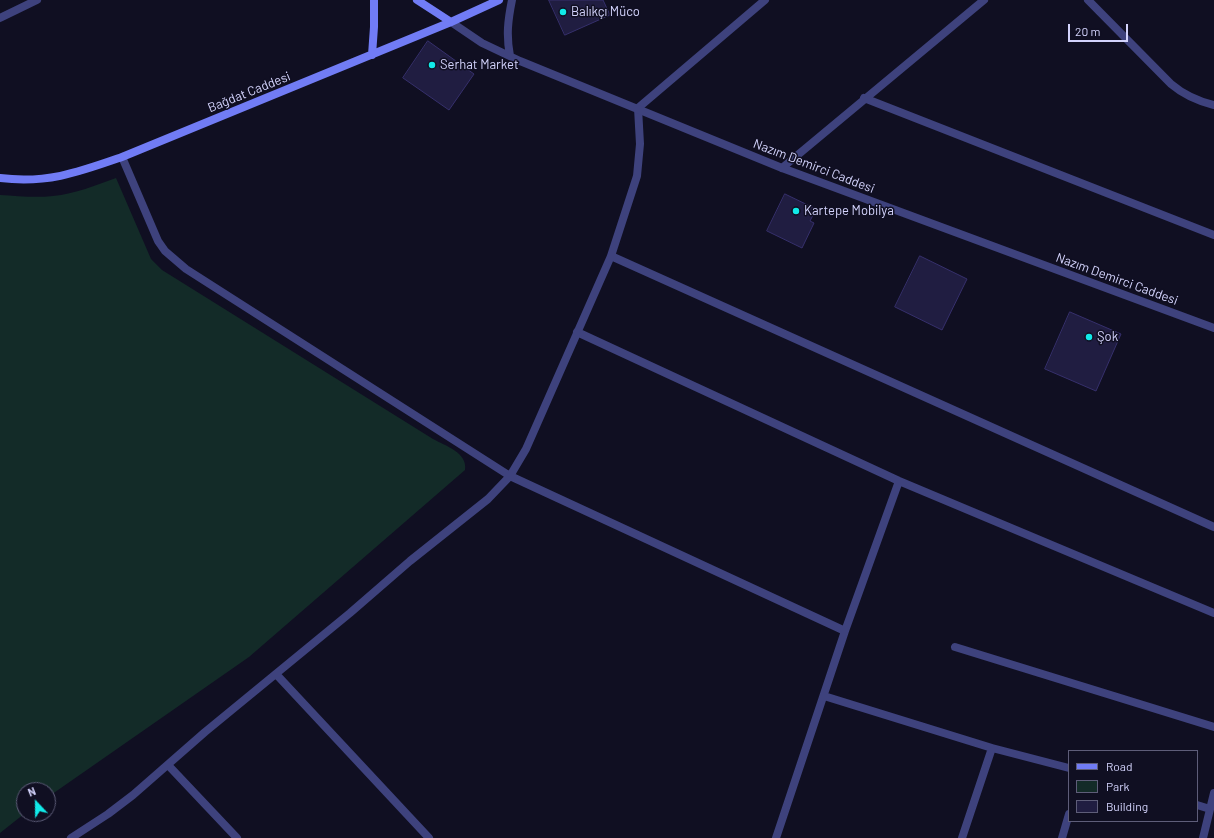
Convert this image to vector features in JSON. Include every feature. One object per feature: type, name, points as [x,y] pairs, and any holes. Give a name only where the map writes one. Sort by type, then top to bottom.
[{"type":"main road","points":[[372,55],[374,0]]},
{"type":"main road","name":"Nazım Demirci Caddesi","points":[[417,0],[451,22]]},
{"type":"main road","name":"Bağdat Caddesi","points":[[0,178],[25,181],[52,178],[85,170],[122,157],[372,55],[499,0]]},
{"type":"street","points":[[0,18],[37,0]]},
{"type":"street","points":[[510,56],[507,41],[507,23],[512,0]]},
{"type":"street","points":[[71,838],[108,814],[168,765],[205,732],[410,561],[488,499],[510,476],[526,449],[611,256],[637,176],[640,144],[638,108],[765,0]]},
{"type":"street","points":[[782,168],[864,98],[984,0]]},
{"type":"street","points":[[1088,0],[1171,84],[1182,93],[1198,101],[1214,105]]},
{"type":"street","name":"Nazım Demirci Caddesi","points":[[451,22],[482,43],[510,56],[782,168],[1214,328]]},
{"type":"street","points":[[864,98],[1214,235]]},
{"type":"street","points":[[122,157],[158,241],[174,260],[192,273],[510,476],[845,631]]},
{"type":"street","points":[[611,256],[1214,527]]},
{"type":"street","points":[[578,332],[899,481],[1214,613]]},
{"type":"street","points":[[776,838],[845,631],[899,481]]},
{"type":"street","points":[[955,647],[1214,727]]},
{"type":"street","points":[[276,674],[429,838]]},
{"type":"street","points":[[824,696],[992,748],[1068,768]]},
{"type":"street","points":[[962,838],[992,748]]},
{"type":"street","points":[[168,765],[237,838]]},
{"type":"street","points":[[1203,838],[1214,793]]},
{"type":"street","points":[[1198,805],[1210,808]]},
{"type":"street","points":[[1062,838],[1068,817]]},
{"type":"green space","points":[[116,178],[151,259],[162,270],[433,439],[450,447],[463,459],[465,470],[249,657],[56,791],[56,782],[16,782],[16,820],[0,833],[0,195],[40,197],[61,195],[85,189]]},
{"type":"building","points":[[549,0],[603,0],[610,15],[565,35]]},
{"type":"building","points":[[428,41],[474,74],[449,110],[403,78]]},
{"type":"building","points":[[785,194],[816,209],[810,221],[814,223],[802,248],[767,231]]},
{"type":"building","points":[[920,256],[967,279],[942,330],[895,307]]},
{"type":"building","points":[[1070,312],[1121,334],[1096,391],[1045,369]]},
{"type":"place","name":"Balıkçı Müco","points":[[563,12]]},
{"type":"place","name":"Serhat Market","points":[[432,65]]},
{"type":"place","name":"Kartepe Mobilya","points":[[796,211]]},
{"type":"place","name":"Şok","points":[[1089,337]]}]
